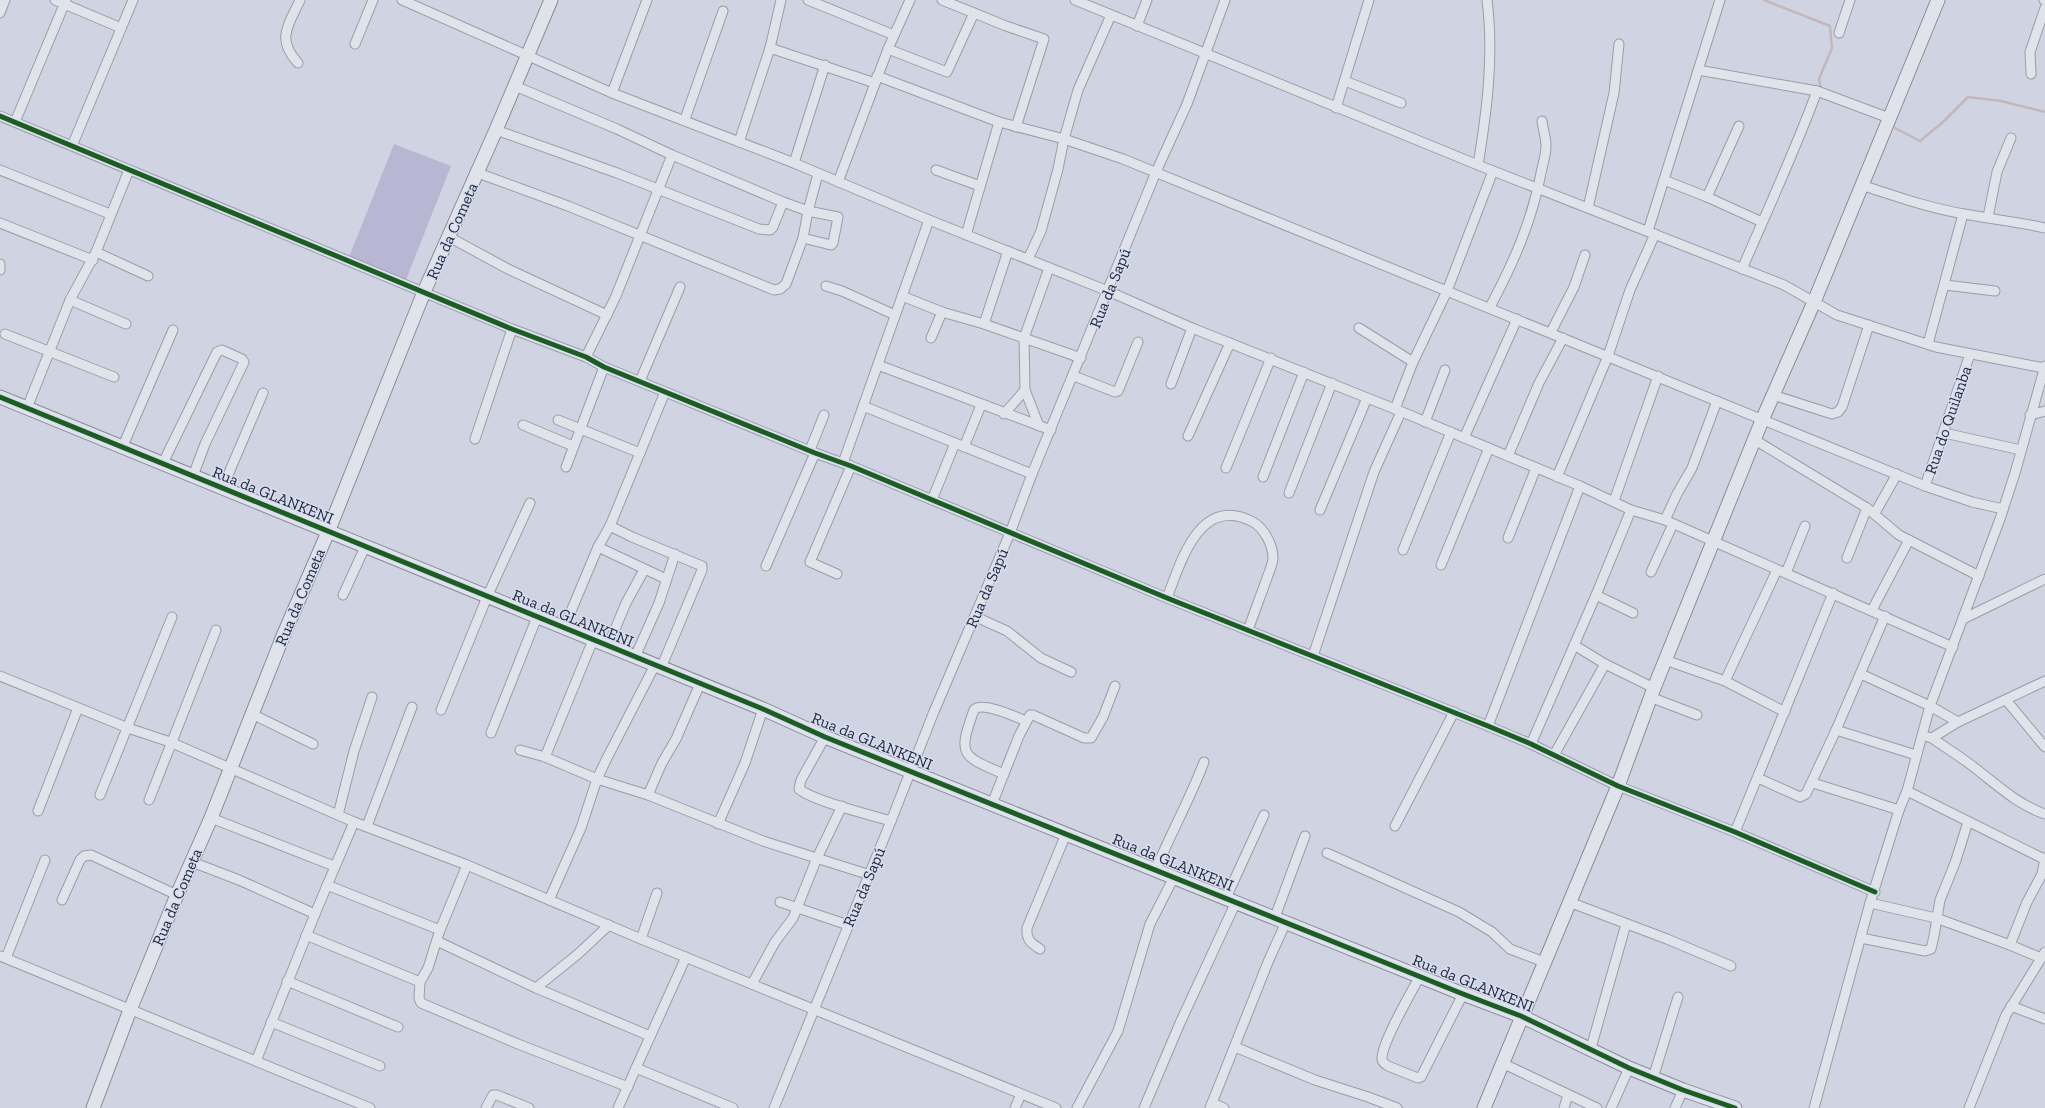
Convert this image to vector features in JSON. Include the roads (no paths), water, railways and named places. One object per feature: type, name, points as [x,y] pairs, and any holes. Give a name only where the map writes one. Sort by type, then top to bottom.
[{"type":"street","points":[[0,13],[5,0]]},
{"type":"street","points":[[55,0],[65,2],[122,28]]},
{"type":"street","points":[[72,146],[133,0]]},
{"type":"street","points":[[298,63],[286,46],[285,36],[300,0]]},
{"type":"street","points":[[355,44],[373,0]]},
{"type":"street","points":[[402,0],[612,93],[685,119],[794,163],[929,220],[1108,291],[1192,328],[1271,358],[1398,410],[1614,500],[1631,510],[1669,522],[1872,610],[1953,647]]},
{"type":"street","name":"Rua da Cometa","points":[[93,1108],[176,895],[211,818],[309,572],[328,532],[424,292],[478,173],[551,0]]},
{"type":"street","points":[[612,93],[647,0]]},
{"type":"street","points":[[739,142],[770,48],[781,0]]},
{"type":"street","points":[[808,0],[894,35]]},
{"type":"street","points":[[838,182],[876,79],[910,0]]},
{"type":"street","points":[[942,0],[974,14],[1044,39],[1016,127]]},
{"type":"street","points":[[1075,0],[1336,108],[1784,285],[1828,311],[1928,344],[1970,354],[2045,367],[2003,509],[1930,706],[1927,737],[1916,755],[1875,892],[1870,903],[1814,1108]]},
{"type":"street","points":[[1137,26],[1147,0]]},
{"type":"street","name":"Rua da Sapú","points":[[774,1108],[848,925],[870,875],[933,714],[976,617],[1032,474],[1074,376],[1156,172],[1187,104],[1225,0]]},
{"type":"street","points":[[1336,108],[1369,0]]},
{"type":"street","points":[[1478,165],[1490,82],[1490,40],[1487,0]]},
{"type":"street","points":[[1557,477],[1608,356],[1651,233],[1664,180],[1720,0]]},
{"type":"street","points":[[1839,33],[1850,0]]},
{"type":"street","points":[[1484,1108],[1618,786],[1665,660],[1763,418],[1814,302],[1938,0]]},
{"type":"street","points":[[15,122],[65,2]]},
{"type":"street","points":[[2031,74],[2030,52],[2045,8]]},
{"type":"street","points":[[685,119],[723,11]]},
{"type":"street","points":[[888,49],[947,72],[974,14]]},
{"type":"street","points":[[1028,259],[1040,231],[1058,169],[1064,139],[1078,90],[1110,15]]},
{"type":"street","points":[[1588,208],[1614,93],[1619,44]]},
{"type":"street","points":[[770,48],[876,79],[999,122],[1064,139],[1156,172],[1447,291],[1490,307],[1717,401],[1763,418],[1925,486],[1972,502],[2003,509]]},
{"type":"street","points":[[794,163],[825,65]]},
{"type":"street","points":[[1698,70],[1817,91],[1889,118]]},
{"type":"street","points":[[1345,81],[1401,103]]},
{"type":"street","points":[[515,86],[617,128],[672,155],[783,202],[808,211],[836,215],[839,219],[831,245],[803,238]]},
{"type":"street","points":[[1742,269],[1799,141],[1817,91]]},
{"type":"street","points":[[0,116],[424,292],[586,357],[604,367],[813,452],[847,464],[1167,598],[1488,726],[1554,755],[1618,786],[1735,832],[1875,892]]},
{"type":"street","points":[[1490,307],[1513,263],[1526,230],[1538,189],[1545,157],[1546,144],[1542,121]]},
{"type":"street","points":[[966,234],[999,122]]},
{"type":"street","points":[[1707,197],[1739,126]]},
{"type":"street","points":[[496,130],[617,173],[764,230],[773,227],[783,202]]},
{"type":"street","points":[[1988,217],[1997,172],[2011,138]]},
{"type":"street","points":[[586,357],[608,315],[672,155]]},
{"type":"street","points":[[0,170],[110,214]]},
{"type":"street","points":[[27,408],[70,300],[95,256],[110,214],[129,170]]},
{"type":"street","points":[[936,170],[980,186]]},
{"type":"street","points":[[1313,656],[1374,472],[1398,410],[1413,362],[1447,291],[1493,171]]},
{"type":"street","points":[[478,173],[568,206],[774,290],[780,289],[786,284],[803,238],[808,211],[818,174]]},
{"type":"street","points":[[1664,180],[1707,197],[1762,222]]},
{"type":"street","points":[[1862,185],[1922,204],[1963,214],[1988,217],[2045,228]]},
{"type":"street","points":[[1928,344],[1963,214]]},
{"type":"street","points":[[837,574],[810,562],[847,464],[863,406],[929,220]]},
{"type":"street","points":[[0,223],[148,276]]},
{"type":"street","points":[[449,237],[508,269],[608,315]]},
{"type":"street","points":[[984,324],[1008,251]]},
{"type":"street","points":[[1551,332],[1574,286],[1585,255]]},
{"type":"street","points":[[0,264],[0,270]]},
{"type":"street","points":[[1039,426],[1025,390],[1024,338],[1049,268]]},
{"type":"street","points":[[1945,285],[1995,291]]},
{"type":"street","points":[[826,286],[842,291],[895,315]]},
{"type":"street","points":[[640,381],[680,287]]},
{"type":"street","points":[[902,296],[942,312],[984,324],[1081,358]]},
{"type":"street","points":[[70,300],[126,324]]},
{"type":"street","points":[[931,338],[942,312]]},
{"type":"street","points":[[1464,438],[1517,319]]},
{"type":"street","points":[[1773,395],[1832,414],[1838,412],[1842,407],[1869,325]]},
{"type":"street","points":[[475,438],[512,328]]},
{"type":"street","points":[[1170,384],[1192,328]]},
{"type":"street","points":[[1359,328],[1413,362]]},
{"type":"street","points":[[122,448],[173,330]]},
{"type":"street","points":[[5,334],[114,377]]},
{"type":"street","points":[[1508,456],[1539,383],[1563,338]]},
{"type":"street","points":[[1074,376],[1115,392],[1118,391],[1138,342]]},
{"type":"street","points":[[1188,436],[1230,343]]},
{"type":"street","points":[[163,463],[217,352],[222,350],[242,359],[244,362],[205,444],[193,476]]},
{"type":"street","name":"Rua do Quilanba","points":[[1925,486],[1970,354]]},
{"type":"street","points":[[1226,468],[1271,358]]},
{"type":"street","points":[[878,366],[1004,414],[1051,430]]},
{"type":"street","points":[[566,467],[604,367]]},
{"type":"street","points":[[1425,422],[1444,370]]},
{"type":"street","points":[[1263,477],[1304,372]]},
{"type":"street","points":[[1614,500],[1658,376]]},
{"type":"street","points":[[1289,493],[1332,383]]},
{"type":"street","points":[[1004,414],[1025,390]]},
{"type":"street","points":[[564,628],[598,547],[610,526],[665,392]]},
{"type":"street","points":[[222,489],[263,393]]},
{"type":"street","name":"Rua da GLANKENI","points":[[0,397],[763,709],[825,737],[1521,1016],[1591,1048],[1629,1068],[1735,1108]]},
{"type":"street","points":[[1320,510],[1367,398]]},
{"type":"street","points":[[1651,572],[1669,522],[1677,494],[1692,468],[1717,401]]},
{"type":"street","points":[[964,447],[981,405]]},
{"type":"street","points":[[863,406],[1032,474]]},
{"type":"street","points":[[2030,415],[2045,411]]},
{"type":"street","points":[[766,566],[813,452],[824,415]]},
{"type":"street","points":[[558,420],[640,453]]},
{"type":"street","points":[[523,425],[573,446]]},
{"type":"street","points":[[1403,550],[1451,432]]},
{"type":"street","points":[[1944,433],[2021,450]]},
{"type":"street","points":[[1755,440],[1871,510],[1899,535],[1978,576]]},
{"type":"street","points":[[932,500],[955,443]]},
{"type":"street","points":[[1441,565],[1489,448]]},
{"type":"street","points":[[1508,538],[1536,468]]},
{"type":"street","points":[[1847,558],[1871,510],[1897,474]]},
{"type":"street","points":[[1488,726],[1580,486]]},
{"type":"street","points":[[441,710],[487,597],[530,503]]},
{"type":"street","points":[[1530,744],[1596,595],[1631,510]]},
{"type":"street","points":[[1167,598],[1181,562],[1197,532],[1209,522],[1226,515],[1242,517],[1258,525],[1267,537],[1273,559],[1248,630]]},
{"type":"street","points":[[549,900],[581,828],[597,779],[658,666],[702,568],[702,566],[632,537],[610,526]]},
{"type":"street","points":[[1725,681],[1782,572],[1804,526]]},
{"type":"street","points":[[1872,610],[1909,540]]},
{"type":"street","points":[[343,595],[365,547]]},
{"type":"street","points":[[598,547],[644,570],[666,579]]},
{"type":"street","points":[[636,657],[659,603],[675,554]]},
{"type":"street","points":[[608,646],[626,603],[644,570]]},
{"type":"street","points":[[1963,619],[2045,579]]},
{"type":"street","points":[[1735,832],[1833,593]]},
{"type":"street","points":[[1596,595],[1633,613]]},
{"type":"street","points":[[1758,778],[1800,797],[1806,794],[1861,674],[1885,616]]},
{"type":"street","points":[[100,795],[172,617]]},
{"type":"street","points":[[491,734],[537,617]]},
{"type":"street","points":[[976,617],[1007,631],[1041,658],[1071,672]]},
{"type":"street","points":[[149,800],[170,742],[216,630]]},
{"type":"street","points":[[545,757],[593,640]]},
{"type":"street","points":[[1574,645],[1652,693],[1697,715]]},
{"type":"street","points":[[1665,660],[1725,681],[1785,712]]},
{"type":"street","points":[[1554,755],[1605,664]]},
{"type":"street","points":[[1861,674],[1930,706],[1958,722]]},
{"type":"street","points":[[0,676],[128,728],[170,742],[354,822],[467,865],[641,939],[1056,1108]]},
{"type":"street","points":[[1927,737],[2045,682]]},
{"type":"street","points":[[648,795],[662,763],[676,739],[700,684]]},
{"type":"street","points":[[992,804],[1026,721],[1030,715],[1084,738],[1091,738],[1100,723],[1115,686]]},
{"type":"street","points":[[338,815],[354,751],[372,697]]},
{"type":"street","points":[[2006,700],[2045,747]]},
{"type":"street","points":[[1004,774],[973,760],[968,756],[966,750],[966,733],[974,710],[980,706],[994,709],[1026,721]]},
{"type":"street","points":[[367,826],[412,707]]},
{"type":"street","points":[[38,811],[78,708]]},
{"type":"street","points":[[718,824],[744,763],[763,709]]},
{"type":"street","points":[[1395,826],[1454,712]]},
{"type":"street","points":[[252,714],[313,744]]},
{"type":"street","points":[[1836,730],[1916,755]]},
{"type":"street","points":[[825,737],[798,786],[803,792],[891,821]]},
{"type":"street","points":[[1927,737],[1975,768],[2001,790],[2033,810],[2045,814]]},
{"type":"street","points":[[520,750],[545,757],[597,779],[648,795],[718,824],[870,875]]},
{"type":"street","points":[[1156,870],[1173,829],[1192,792],[1204,762]]},
{"type":"street","points":[[1812,783],[1899,810]]},
{"type":"street","points":[[1906,791],[2045,859],[2043,874],[2027,902],[2010,945]]},
{"type":"street","points":[[752,984],[774,942],[790,923],[798,908],[817,858],[842,806]]},
{"type":"street","points":[[1144,1108],[1231,900],[1264,815]]},
{"type":"street","points":[[211,818],[334,866]]},
{"type":"street","points":[[256,1061],[334,866],[354,822]]},
{"type":"street","points":[[1861,938],[1927,951],[1930,949],[1934,936],[1940,900],[1955,863],[1968,822]]},
{"type":"street","points":[[1040,949],[1029,941],[1026,936],[1027,928],[1066,834]]},
{"type":"street","points":[[1224,1108],[1211,1106],[1268,962],[1305,836]]},
{"type":"street","points":[[1327,852],[1458,912],[1492,932],[1510,949],[1544,962]]},
{"type":"street","points":[[62,900],[80,860],[84,856],[91,855],[176,895]]},
{"type":"street","points":[[45,860],[3,957],[256,1061],[349,1104],[370,1108]]},
{"type":"street","points":[[192,862],[239,880],[315,914]]},
{"type":"street","points":[[467,865],[440,930],[428,968],[420,982],[419,998],[422,1003],[429,1008],[628,1087]]},
{"type":"street","points":[[1077,1108],[1118,1031],[1150,924],[1174,877]]},
{"type":"street","points":[[327,885],[440,930]]},
{"type":"street","points":[[641,939],[657,893]]},
{"type":"street","points":[[780,902],[848,925]]},
{"type":"street","points":[[1569,902],[1731,966]]},
{"type":"street","points":[[1870,903],[1936,918],[2010,945],[2043,955],[2010,1006],[1995,1038],[1969,1108]]},
{"type":"street","points":[[1591,1048],[1626,924]]},
{"type":"street","points":[[536,988],[578,954],[609,925]]},
{"type":"street","points":[[306,935],[420,982]]},
{"type":"street","points":[[437,941],[536,988],[650,1036]]},
{"type":"street","points":[[618,1108],[686,957]]},
{"type":"street","points":[[1420,976],[1394,1026],[1384,1051],[1382,1059],[1383,1063],[1388,1066],[1418,1078],[1421,1077],[1463,994]]},
{"type":"street","points":[[287,981],[398,1027]]},
{"type":"street","points":[[1653,1078],[1678,997]]},
{"type":"street","points":[[2010,1006],[2045,1019]]},
{"type":"street","points":[[271,1022],[380,1066]]},
{"type":"street","points":[[1235,1047],[1315,1080],[1398,1108]]},
{"type":"street","points":[[1502,1064],[1568,1096],[1597,1108]]},
{"type":"street","points":[[636,1068],[733,1108]]},
{"type":"street","points":[[1610,1108],[1629,1068]]},
{"type":"street","points":[[1675,1108],[1684,1090]]},
{"type":"street","points":[[486,1108],[492,1095],[497,1094],[529,1108]]},
{"type":"street","points":[[1015,1108],[1021,1094]]},
{"type":"street","points":[[1564,1108],[1568,1096]]},
{"type":"waterway","points":[[1764,0],[1830,26],[1832,48],[1819,79],[1821,90]]},
{"type":"waterway","points":[[1895,128],[1920,141],[1943,122],[1968,97],[2001,101],[2045,112]]}]
